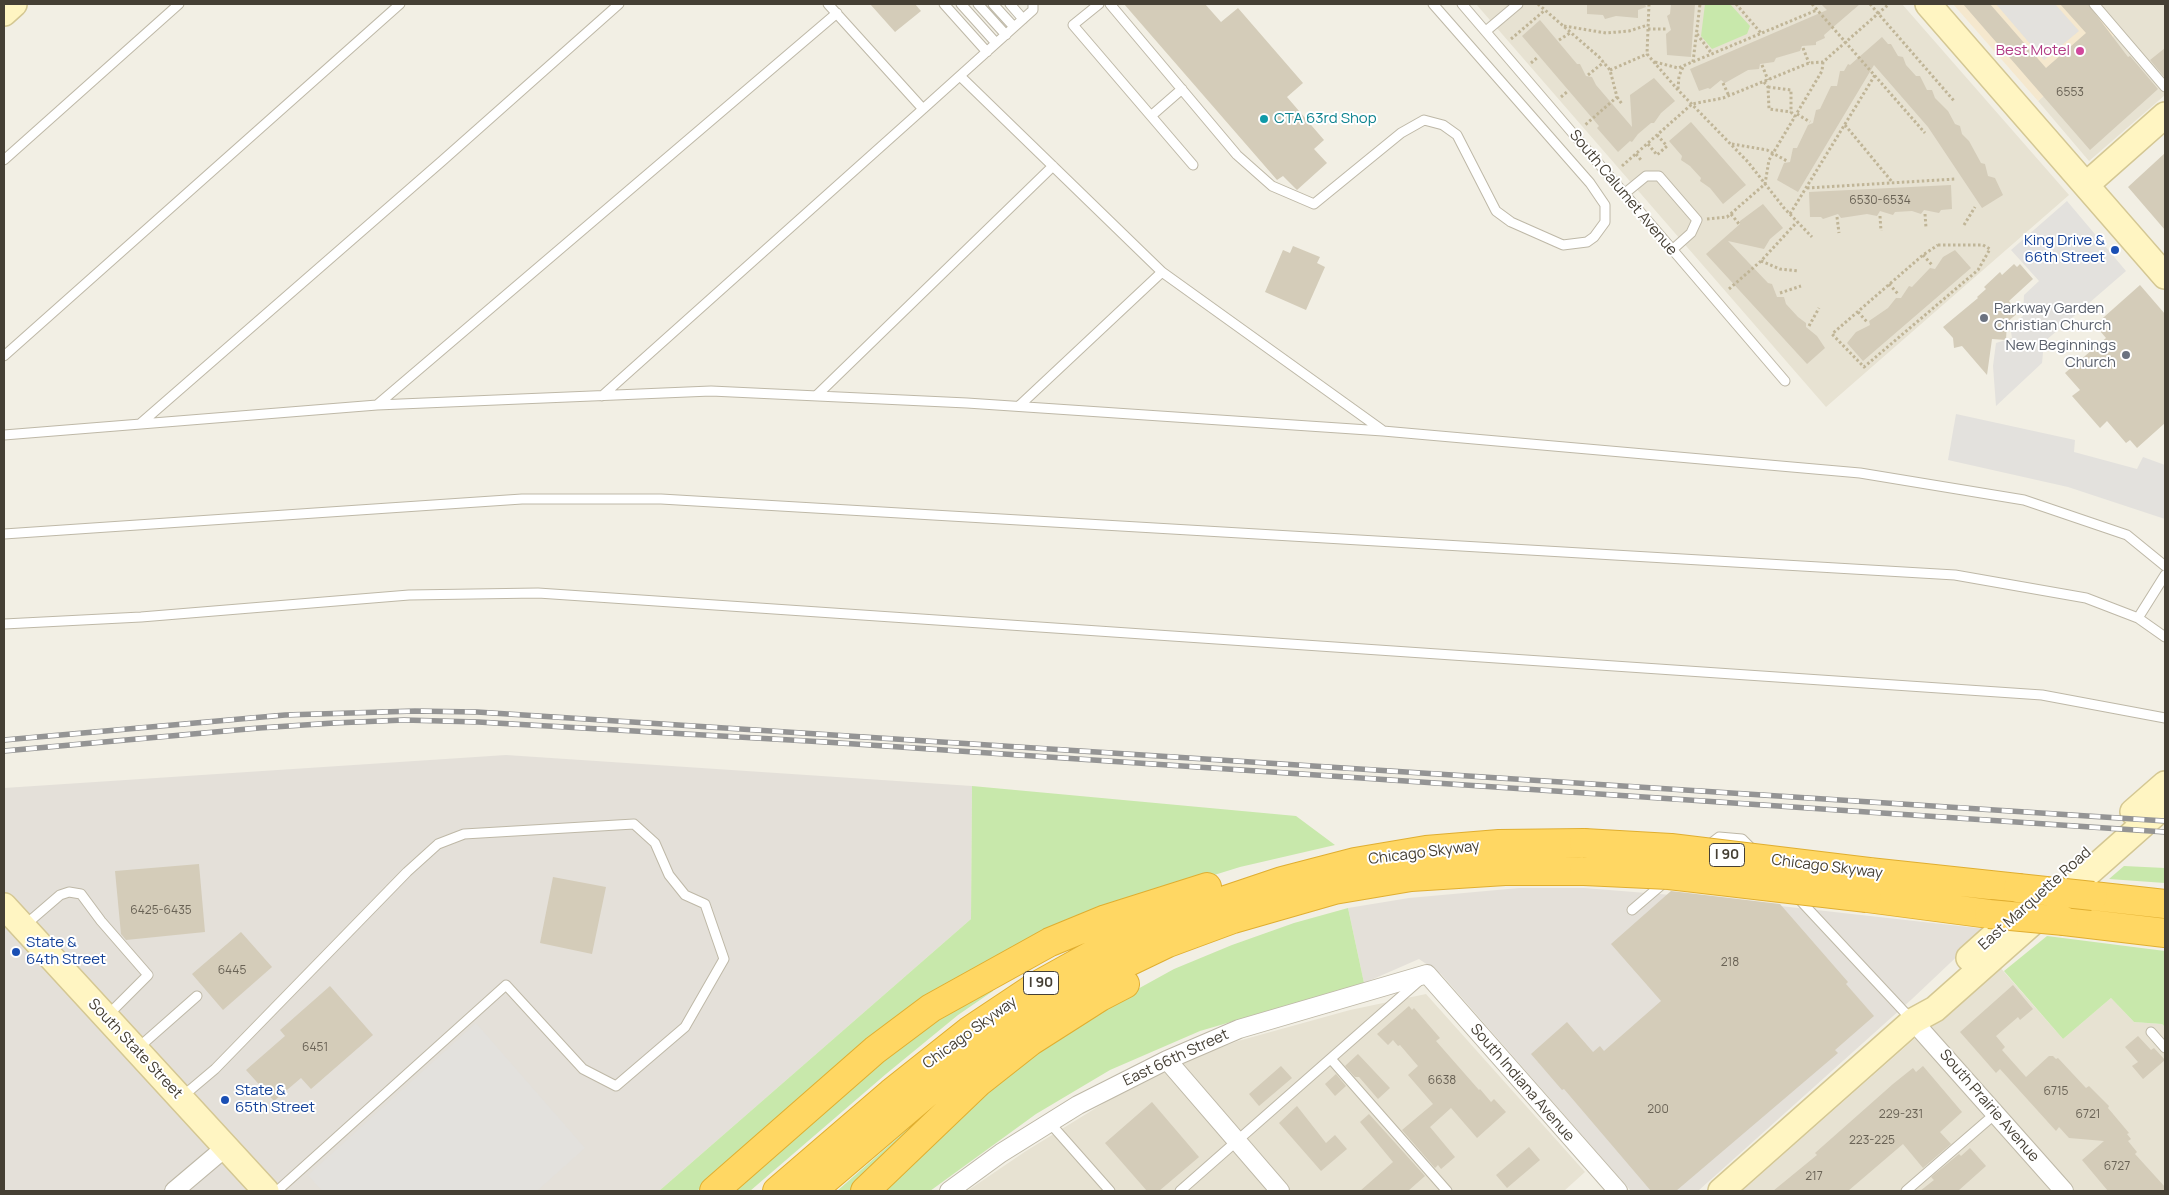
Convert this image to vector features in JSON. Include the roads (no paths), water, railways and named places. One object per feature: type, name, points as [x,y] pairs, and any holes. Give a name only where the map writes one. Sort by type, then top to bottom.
[{"type":"highway","name":"Chicago Skyway","points":[[776,1191],[890,1093],[969,1032],[1038,985],[1101,950],[1175,917],[1274,884],[1355,862],[1426,850],[1499,844],[1584,843],[1671,848],[1868,885],[1989,914],[2165,933]]},
{"type":"highway","points":[[714,1191],[875,1050],[931,1008],[1050,942],[1106,919],[1254,872],[1281,866],[1355,862]]},
{"type":"highway","name":"Chicago Skyway","points":[[812,1191],[954,1070],[1034,1014],[1091,980],[1168,943],[1233,919],[1309,896],[1411,877],[1505,871],[1584,871],[1868,885],[2018,888],[2165,904]]},
{"type":"highway","points":[[865,1191],[979,1082],[1031,1041],[1100,997],[1164,964],[1259,926],[1309,896]]},
{"type":"street","points":[[4,13],[14,4]]},
{"type":"street","points":[[1928,4],[2165,276]]},
{"type":"street","points":[[2086,186],[2165,115]]},
{"type":"street","name":"East Marquette Road","points":[[1913,1021],[1927,999],[1996,933],[2165,784]]},
{"type":"street","name":"East Marquette Road","points":[[1721,1191],[1913,1021],[1935,1009],[2165,805]]},
{"type":"street","name":"South State Street","points":[[4,906],[266,1191]]},
{"type":"street","name":"East 66th Street","points":[[949,1191],[1001,1153],[1078,1105],[1168,1060],[1239,1029],[1427,974]]},
{"type":"street","name":"South Indiana Avenue","points":[[1427,974],[1618,1191]]},
{"type":"street","name":"South Prairie Avenue","points":[[1913,1021],[2064,1191]]},
{"type":"street","points":[[1168,1060],[1280,1191]]},
{"type":"street","points":[[174,1191],[226,1147]]},
{"type":"lane","points":[[4,160],[179,4]]},
{"type":"lane","points":[[4,356],[400,4]]},
{"type":"lane","points":[[140,424],[619,4]]},
{"type":"lane","points":[[828,4],[923,109]]},
{"type":"lane","points":[[944,4],[987,52]]},
{"type":"lane","points":[[960,4],[996,44]]},
{"type":"lane","points":[[978,4],[1006,35]]},
{"type":"lane","points":[[993,4],[1014,27]]},
{"type":"lane","points":[[1010,4],[1023,19]]},
{"type":"lane","points":[[1099,4],[1073,25],[1194,165]]},
{"type":"lane","points":[[1110,4],[1237,155],[1272,186],[1314,204],[1401,133],[1424,120],[1443,124],[1457,135],[1496,211],[1511,222],[1563,245],[1587,242],[1594,237],[1604,222],[1605,206],[1590,183],[1432,4]]},
{"type":"lane","name":"South Calumet Avenue","points":[[1462,4],[1785,381]]},
{"type":"lane","points":[[1486,31],[1518,4]]},
{"type":"lane","points":[[2094,4],[2165,87]]},
{"type":"lane","points":[[602,396],[1006,35],[1023,19],[1031,6]]},
{"type":"lane","points":[[377,405],[836,13]]},
{"type":"lane","points":[[960,76],[1162,272],[1383,431]]},
{"type":"lane","points":[[1151,116],[1182,89]]},
{"type":"lane","points":[[816,396],[1053,166]]},
{"type":"lane","points":[[1624,194],[1646,176],[1659,176],[1696,220],[1691,233],[1672,250]]},
{"type":"lane","points":[[1019,406],[1162,272]]},
{"type":"lane","points":[[4,435],[377,405],[711,391],[1019,406],[1383,431],[1860,473],[2024,500],[2127,535],[2165,566]]},
{"type":"lane","points":[[4,534],[522,499],[661,499],[1955,575],[2086,598],[2138,618],[2165,637]]},
{"type":"lane","points":[[2138,618],[2165,575]]},
{"type":"lane","points":[[4,624],[141,617],[409,594],[538,593],[2042,695],[2165,718]]},
{"type":"lane","points":[[180,1098],[214,1068],[407,872],[438,844],[464,834],[634,824],[655,843],[669,875],[685,895],[705,904],[724,959],[685,1027],[616,1086],[584,1069],[506,985],[276,1191]]},
{"type":"lane","points":[[1632,910],[1718,837],[1742,839],[1769,868]]},
{"type":"lane","points":[[1776,875],[1913,1021]]},
{"type":"lane","points":[[23,927],[60,895],[69,892],[81,894],[101,921],[148,975],[106,1017]]},
{"type":"lane","points":[[1180,1191],[1427,974]]},
{"type":"lane","points":[[136,1050],[197,996]]},
{"type":"lane","points":[[2151,1032],[2165,1048]]},
{"type":"lane","points":[[1331,1059],[1447,1191]]},
{"type":"lane","points":[[1906,1191],[1995,1114]]},
{"type":"lane","points":[[1050,1122],[1110,1191]]},
{"type":"railway","points":[[4,740],[285,715],[415,711],[477,712],[2165,821]]},
{"type":"railway","points":[[4,751],[334,723],[404,720],[478,722],[825,742],[2165,832]]},
{"type":"place","name":"Best Motel","points":[[2080,51]]},
{"type":"place","name":"CTA 63rd Shop","points":[[1264,119]]},
{"type":"place","name":"King Drive & 66th Street","points":[[2115,250]]},
{"type":"place","name":"Parkway Garden Christian Church","points":[[1984,318]]},
{"type":"place","name":"New Beginnings Church","points":[[2126,355]]},
{"type":"place","name":"State & 64th Street","points":[[16,952]]},
{"type":"place","name":"State & 65th Street","points":[[225,1100]]}]
